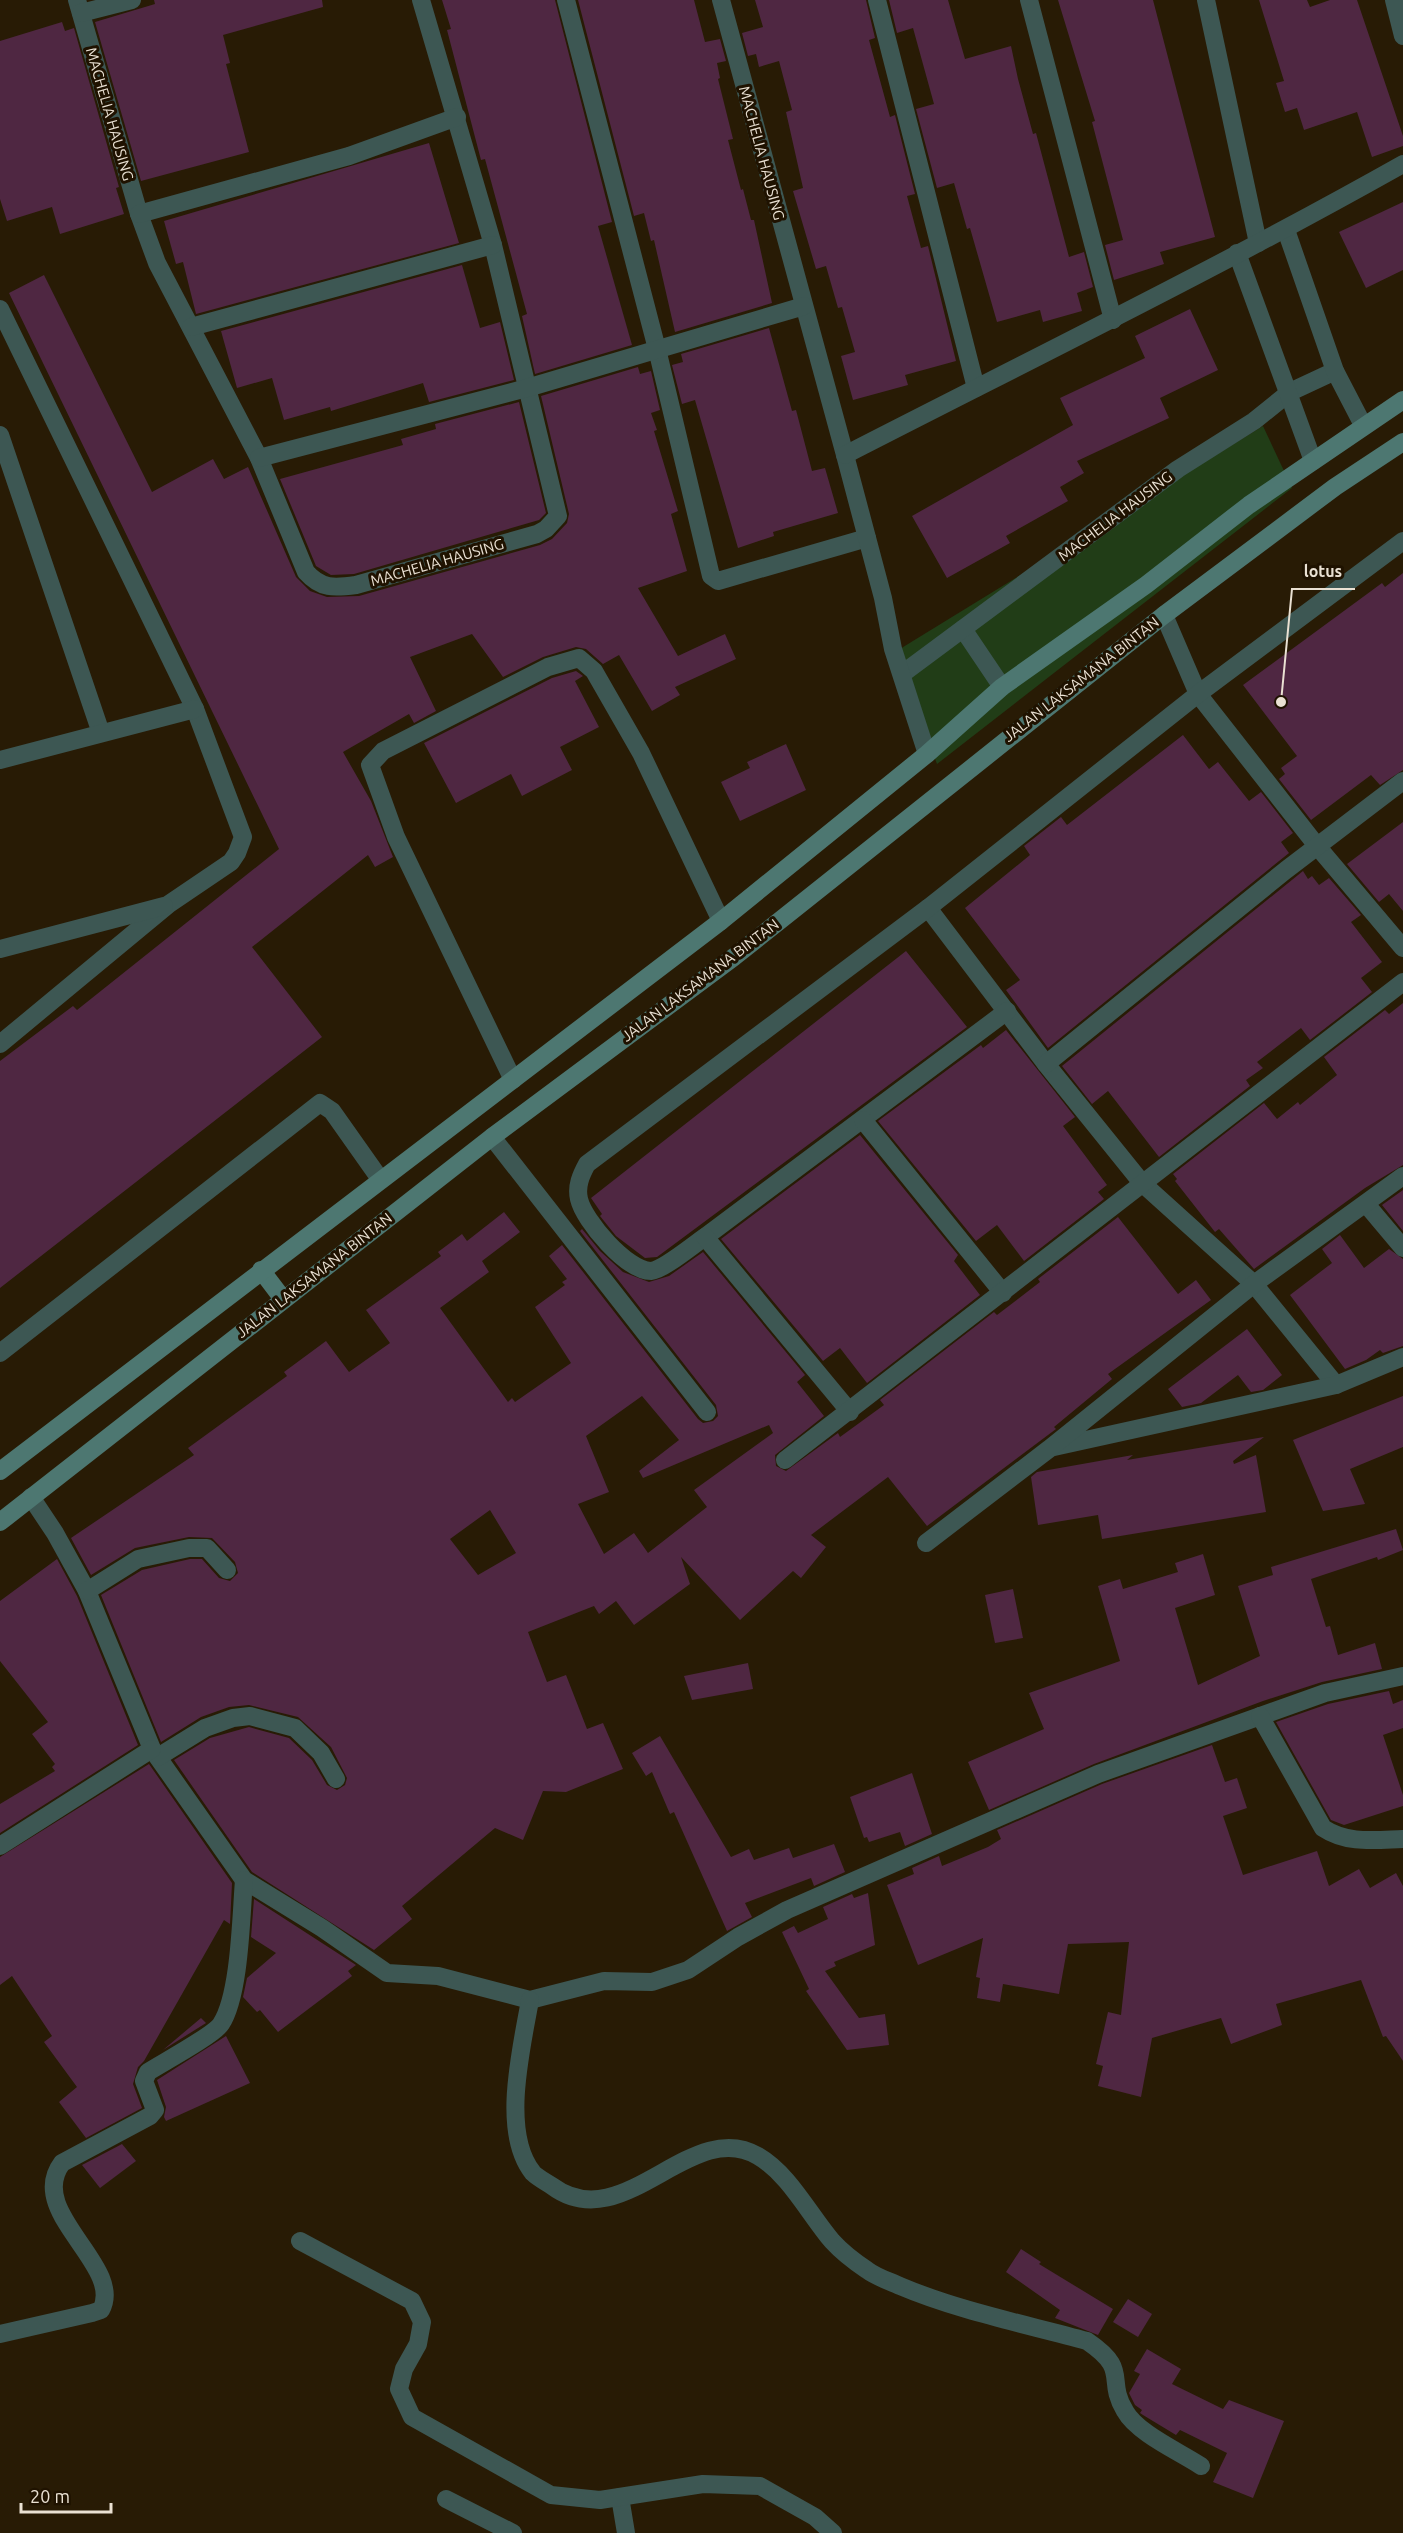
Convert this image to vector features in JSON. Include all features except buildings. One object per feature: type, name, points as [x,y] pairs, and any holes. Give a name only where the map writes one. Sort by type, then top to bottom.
[{"type":"main road","points":[[0,1471],[721,921],[927,754],[1002,687],[1146,585],[1249,505],[1363,425],[1403,400]]},
{"type":"main road","name":"JALAN LAKSAMANA BINTAN","points":[[0,1522],[492,1137],[734,957],[1164,615],[1335,487],[1403,442]]},
{"type":"main road","points":[[261,1270],[283,1299]]},
{"type":"street","name":"MACHELIA HAUSING","points":[[132,0],[79,7],[139,214],[166,284],[259,458],[306,572],[315,582],[331,588],[356,585],[537,534],[546,530],[558,516],[494,245],[421,0]]},
{"type":"street","points":[[566,0],[657,349],[711,576],[718,581],[867,538]]},
{"type":"street","name":"MACHELIA HAUSING","points":[[721,0],[867,538],[893,649],[927,754]]},
{"type":"street","points":[[876,0],[976,388]]},
{"type":"street","points":[[1029,0],[1113,320]]},
{"type":"street","points":[[1206,0],[1258,243]]},
{"type":"street","points":[[1394,0],[1403,36]]},
{"type":"street","points":[[139,214],[349,156],[457,117]]},
{"type":"street","points":[[845,455],[1286,230],[1403,164]]},
{"type":"street","points":[[1286,230],[1335,371],[1363,425]]},
{"type":"street","points":[[191,327],[494,245]]},
{"type":"street","points":[[1237,253],[1290,392],[1313,461]]},
{"type":"street","points":[[259,458],[526,388],[804,306]]},
{"type":"street","points":[[0,309],[3,331],[195,709],[243,837],[231,862],[169,904],[0,1044]]},
{"type":"street","name":"MACHELIA HAUSING","points":[[902,674],[1178,469],[1254,421],[1290,392],[1335,371]]},
{"type":"street","points":[[0,435],[101,733]]},
{"type":"street","points":[[1007,1011],[705,1237],[654,1271],[638,1270],[628,1264],[598,1231],[580,1201],[581,1176],[587,1164],[928,908],[1198,694],[1403,541]]},
{"type":"street","points":[[1164,615],[1198,694],[1317,846],[1403,948]]},
{"type":"street","points":[[963,629],[1002,687]]},
{"type":"street","points":[[513,1080],[396,837],[370,765],[383,752],[548,667],[579,658],[594,671],[641,753],[721,921]]},
{"type":"street","points":[[0,760],[195,709]]},
{"type":"street","points":[[1046,1064],[1317,846],[1403,781]]},
{"type":"street","points":[[0,949],[169,904]]},
{"type":"street","points":[[928,908],[1046,1064],[1142,1183],[1254,1284],[1336,1385]]},
{"type":"street","points":[[785,1460],[1403,982]]},
{"type":"street","points":[[0,1353],[320,1103],[332,1111],[380,1179]]},
{"type":"street","points":[[863,1120],[1003,1293]]},
{"type":"street","points":[[492,1137],[707,1412]]},
{"type":"street","points":[[926,1543],[1049,1449],[1254,1284],[1403,1176]]},
{"type":"street","points":[[1366,1204],[1403,1248]]},
{"type":"street","points":[[705,1237],[850,1412]]},
{"type":"street","points":[[1049,1449],[1336,1385],[1403,1357]]},
{"type":"street","points":[[31,1497],[55,1533],[87,1591],[155,1753],[244,1880],[322,1928],[387,1973],[438,1976],[530,2000],[604,1981],[652,1982],[688,1970],[738,1937],[787,1910],[1098,1773],[1325,1693],[1403,1677]]},
{"type":"street","points":[[87,1591],[138,1559],[189,1548],[207,1548],[227,1570]]},
{"type":"street","points":[[0,1846],[155,1753],[205,1728],[233,1718],[250,1716],[295,1728],[321,1753],[336,1779]]},
{"type":"street","points":[[1260,1716],[1323,1828],[1337,1838],[1403,1839]]},
{"type":"street","points":[[0,2334],[101,2310],[106,2295],[103,2284],[58,2206],[53,2191],[55,2173],[62,2163],[150,2116],[155,2110],[144,2081],[148,2072],[220,2025],[230,2001],[234,1978],[244,1880]]},
{"type":"street","points":[[530,2000],[515,2090],[519,2144],[533,2173],[565,2196],[588,2201],[607,2199],[698,2156],[731,2147],[758,2156],[781,2176],[834,2243],[869,2272],[920,2295],[1087,2341],[1105,2354],[1117,2372],[1118,2397],[1125,2413],[1138,2426],[1201,2466]]},
{"type":"street","points":[[300,2241],[412,2301],[422,2322],[418,2344],[404,2369],[399,2389],[412,2416],[551,2495],[600,2500],[703,2484],[760,2486],[815,2517],[833,2533]]},
{"type":"street","points":[[620,2497],[626,2533]]},
{"type":"street","points":[[446,2499],[513,2533]]},
{"type":"green space","points":[[1263,426],[1292,488],[937,764],[895,652]]},
{"type":"place","name":"lotus","points":[[1281,702]]}]
